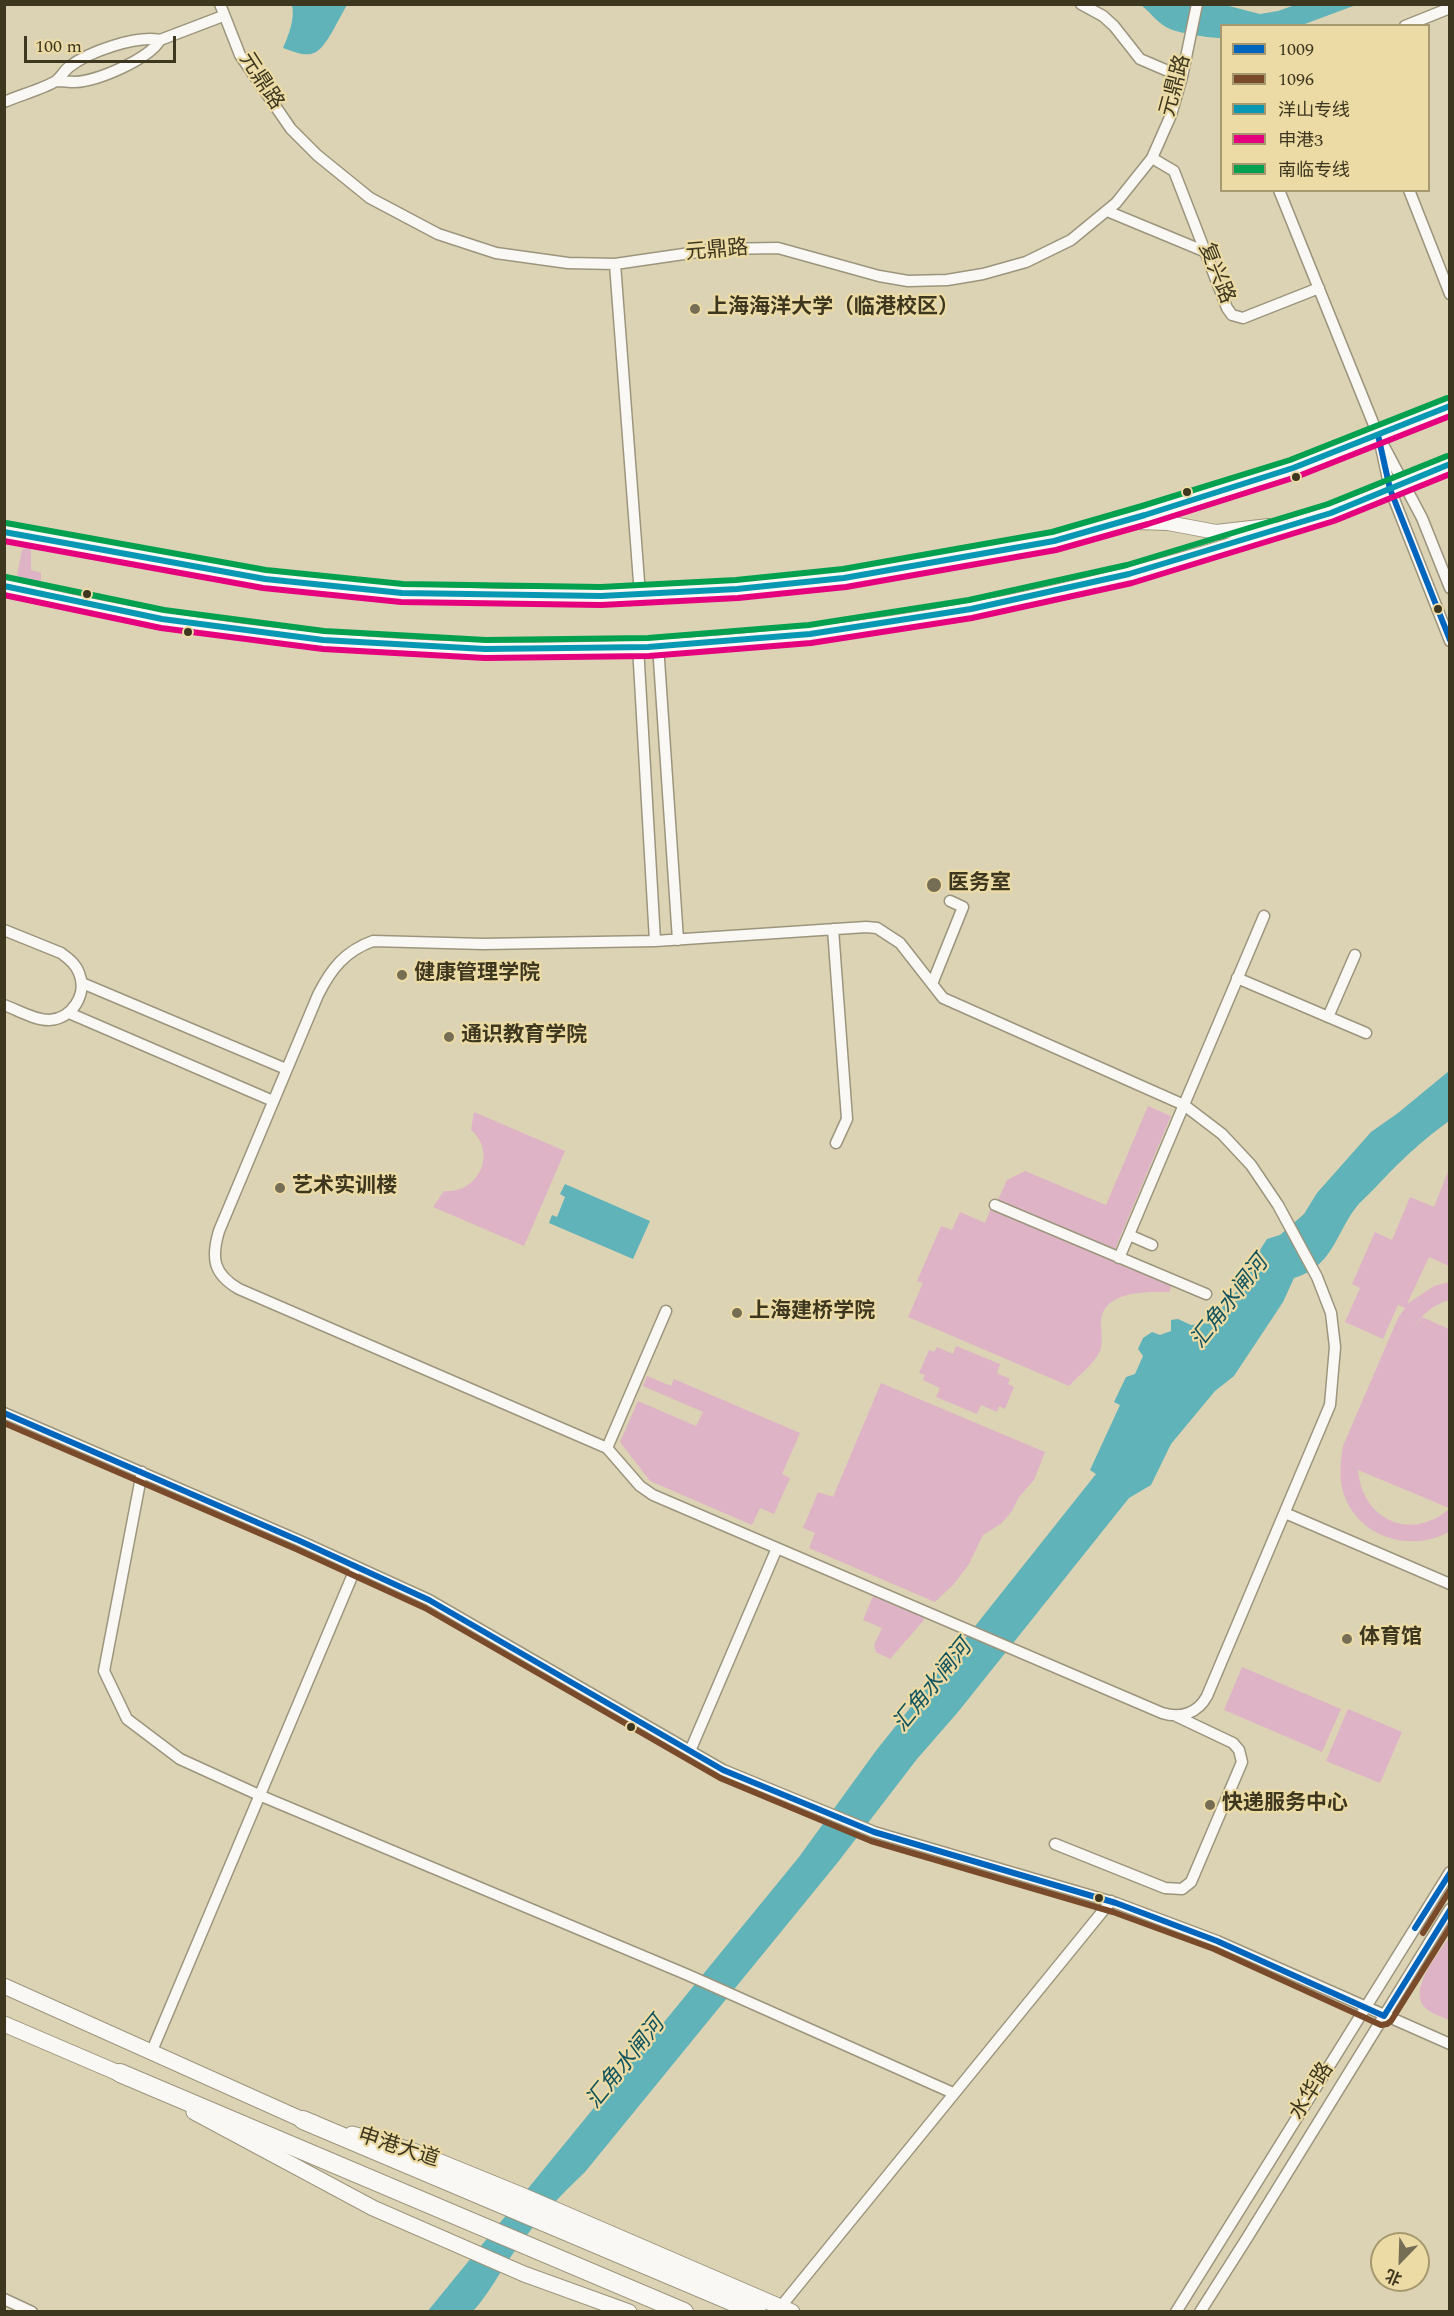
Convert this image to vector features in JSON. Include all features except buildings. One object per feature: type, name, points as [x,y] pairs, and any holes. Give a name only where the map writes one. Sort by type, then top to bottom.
[{"type":"highway","points":[[120,2073],[484,2225],[684,2312]]},
{"type":"highway","points":[[303,2120],[757,2312]]},
{"type":"main road","points":[[4,532],[265,579],[402,593],[505,596],[640,595],[737,589],[844,578],[1054,541],[1293,468],[1449,406]]},
{"type":"main road","points":[[4,586],[142,615],[326,639],[520,650],[758,640],[851,629],[984,607],[1163,566],[1346,507],[1449,464]]},
{"type":"main road","points":[[1122,522],[1168,523],[1216,532],[1299,523]]},
{"type":"main road","name":"申港大道","points":[[4,1986],[303,2120],[411,2150],[519,2194],[783,2310]]},
{"type":"main road","points":[[4,2024],[120,2073],[373,2208],[514,2269],[629,2312]]},
{"type":"street","points":[[1081,4],[1103,16],[1114,26],[1140,59],[1182,76]]},
{"type":"street","name":"元鼎路","points":[[222,10],[240,55],[291,129],[317,155],[370,198],[423,228],[460,243],[496,253],[568,263],[615,264],[718,249],[778,248],[884,277],[908,281],[947,280],[983,274],[1026,262],[1071,240],[1116,203],[1152,158],[1171,115],[1182,76],[1197,4]]},
{"type":"street","points":[[1411,24],[1449,8]]},
{"type":"street","points":[[4,102],[56,81],[77,82],[98,77],[129,64],[155,48],[160,40],[222,10]]},
{"type":"street","points":[[56,81],[69,67],[89,56],[125,42],[152,38],[160,40]]},
{"type":"street","name":"复兴路","points":[[1152,158],[1174,171],[1227,308],[1232,315],[1244,318],[1319,288]]},
{"type":"street","points":[[1280,192],[1378,435],[1422,518],[1449,588]]},
{"type":"street","points":[[1410,192],[1449,294]]},
{"type":"street","points":[[1107,211],[1206,252]]},
{"type":"street","points":[[615,264],[640,595]]},
{"type":"street","points":[[1378,435],[1390,489],[1449,641]]},
{"type":"street","points":[[658,645],[678,940]]},
{"type":"street","points":[[638,646],[655,941]]},
{"type":"street","points":[[651,862],[672,861]]},
{"type":"street","points":[[932,984],[963,906],[950,901]]},
{"type":"street","points":[[1119,1258],[1264,916]]},
{"type":"street","points":[[833,928],[846,1119],[836,1143]]},
{"type":"street","points":[[1055,1844],[1165,1888],[1182,1888],[1191,1882],[1242,1761],[1239,1750],[1233,1743],[1176,1716],[1162,1713],[645,1491],[607,1448],[239,1289],[222,1277],[214,1255],[215,1244],[286,1070],[327,978],[336,964],[350,952],[373,941],[483,944],[655,941],[833,928],[877,928],[900,944],[943,998],[1184,1105],[1222,1134],[1251,1166],[1284,1216],[1317,1277],[1331,1313],[1335,1347],[1333,1387],[1330,1405],[1203,1704],[1192,1712],[1176,1716]]},
{"type":"street","points":[[4,930],[60,952],[74,964],[82,982],[80,998],[69,1013],[50,1020],[4,1005]]},
{"type":"street","points":[[1328,1017],[1355,955]]},
{"type":"street","points":[[1237,978],[1366,1033]]},
{"type":"street","points":[[82,982],[286,1070]]},
{"type":"street","points":[[69,1013],[273,1101]]},
{"type":"street","points":[[996,1205],[1206,1294]]},
{"type":"street","points":[[1129,1235],[1152,1245]]},
{"type":"street","points":[[607,1448],[666,1311]]},
{"type":"street","points":[[4,1413],[429,1600],[723,1770],[874,1832],[1111,1901],[1217,1941],[1449,2044]]},
{"type":"street","points":[[142,1472],[104,1671],[127,1719],[180,1759],[259,1796],[688,1975],[953,2093]]},
{"type":"street","points":[[1285,1513],[1449,1584]]},
{"type":"street","points":[[690,1751],[777,1548]]},
{"type":"street","points":[[150,2053],[356,1567]]},
{"type":"street","name":"水华路","points":[[1176,2312],[1449,1872]]},
{"type":"street","points":[[783,2310],[953,2093],[1111,1901]]},
{"type":"street","name":"水华路","points":[[1200,2312],[1449,1909]]},
{"type":"street","points":[[4,2299],[33,2312]]},
{"type":"shaded area","points":[[31,548],[31,570],[41,573],[41,584],[23,580],[17,575],[22,550]]},
{"type":"shaded area","points":[[1148,1106],[1171,1116],[1115,1249],[998,1200],[1007,1180],[1025,1171],[1106,1205]]},
{"type":"shaded area","points":[[474,1112],[565,1151],[524,1246],[433,1207],[444,1191],[466,1186],[475,1179],[480,1170],[483,1150],[479,1139],[471,1130]]},
{"type":"shaded area","points":[[1449,1169],[1449,1266],[1429,1257],[1407,1304],[1434,1286],[1449,1282],[1449,1300],[1428,1311],[1422,1317],[1449,1329],[1449,1508],[1358,1470],[1369,1502],[1391,1521],[1419,1524],[1434,1519],[1449,1509],[1449,1532],[1417,1541],[1400,1540],[1370,1529],[1358,1518],[1348,1505],[1342,1488],[1340,1472],[1343,1446],[1398,1318],[1405,1308],[1398,1305],[1383,1339],[1345,1322],[1360,1288],[1352,1284],[1375,1232],[1392,1240],[1410,1197],[1434,1207]]},
{"type":"shaded area","points":[[991,1208],[1172,1285],[1169,1292],[1129,1295],[1111,1303],[1104,1310],[1101,1319],[1100,1351],[1069,1386],[908,1317],[923,1283],[917,1281],[941,1226],[952,1230],[960,1212],[985,1223]]},
{"type":"shaded area","points":[[956,1346],[1000,1364],[997,1373],[1010,1379],[1008,1384],[1014,1387],[1005,1409],[999,1406],[997,1412],[981,1405],[977,1414],[936,1397],[940,1388],[923,1380],[925,1375],[919,1373],[929,1350],[934,1352],[937,1347],[953,1354]]},
{"type":"shaded area","points":[[647,1376],[671,1386],[674,1379],[800,1433],[782,1474],[790,1478],[774,1514],[760,1508],[752,1525],[650,1481],[620,1442],[638,1401],[696,1426],[703,1412],[643,1386]]},
{"type":"shaded area","points":[[881,1383],[1045,1452],[1034,1480],[1019,1497],[1012,1511],[1002,1523],[983,1535],[969,1564],[954,1584],[935,1602],[809,1548],[815,1533],[803,1528],[818,1492],[833,1497]]},
{"type":"shaded area","points":[[873,1596],[923,1617],[924,1620],[890,1659],[876,1652],[874,1645],[882,1628],[863,1620]]},
{"type":"shaded area","points":[[1242,1667],[1341,1709],[1322,1752],[1224,1710]]},
{"type":"shaded area","points":[[1348,1709],[1402,1732],[1380,1783],[1326,1761]]},
{"type":"shaded area","points":[[1449,1937],[1449,2020],[1428,2010],[1422,2003],[1420,1994],[1421,1984],[1426,1974]]},
{"type":"water","points":[[292,4],[347,5],[324,44],[316,52],[308,54],[283,48],[292,21]]},
{"type":"water","points":[[1141,5],[1225,5],[1260,14],[1295,5],[1356,5],[1305,24],[1220,24],[1220,38],[1177,31],[1159,22]]},
{"type":"water","name":"汇角水闸河","points":[[1449,1071],[1449,1121],[1410,1153],[1358,1205],[1324,1259],[1316,1267],[1294,1278],[1283,1302],[1234,1376],[1215,1391],[1171,1444],[1151,1485],[1129,1498],[958,1712],[917,1759],[838,1862],[585,2172],[533,2228],[478,2306],[473,2311],[427,2312],[799,1857],[875,1752],[1096,1474],[1090,1470],[1120,1405],[1114,1402],[1126,1377],[1135,1374],[1143,1356],[1138,1349],[1143,1338],[1152,1332],[1160,1335],[1171,1331],[1171,1320],[1178,1319],[1191,1325],[1208,1323],[1243,1284],[1247,1270],[1267,1239],[1280,1235],[1304,1214],[1317,1193],[1371,1132]]},
{"type":"water","points":[[565,1184],[650,1221],[633,1259],[549,1223],[552,1215],[557,1217],[565,1197],[560,1194]]},
{"type":"transit line","name":"南临专线","points":[[6,523],[266,570],[403,584],[601,587],[736,580],[843,569],[1052,532],[1290,460],[1447,398]]},
{"type":"transit line","name":"洋山专线","points":[[4,532],[265,579],[402,593],[601,596],[737,589],[844,578],[1054,541],[1293,468],[1450,406]]},
{"type":"transit line","name":"申港3","points":[[4,541],[263,588],[401,602],[601,605],[738,598],[846,587],[1056,550],[1148,524],[1296,477],[1450,416]]},
{"type":"transit line","name":"1009","points":[[1378,435],[1390,489],[1450,640]]},
{"type":"transit line","name":"南临专线","points":[[6,577],[164,610],[324,631],[486,640],[648,638],[809,625],[969,600],[1127,565],[1328,504],[1447,456]]},
{"type":"transit line","name":"洋山专线","points":[[4,586],[162,619],[323,640],[485,649],[648,647],[810,634],[971,609],[1129,574],[1331,513],[1450,464]]},
{"type":"transit line","name":"申港3","points":[[4,595],[161,628],[323,649],[485,658],[649,656],[811,643],[972,618],[1132,583],[1334,521],[1450,474]]},
{"type":"transit line","name":"1009","points":[[4,1413],[300,1541],[429,1600],[723,1770],[874,1832],[1116,1903],[1217,1941],[1384,2016],[1450,1910]]},
{"type":"transit line","name":"1096","points":[[4,1423],[296,1549],[425,1608],[720,1778],[871,1841],[1113,1912],[1214,1949],[1381,2025],[1391,2021],[1450,1927]]},
{"type":"transit line","name":"1009","points":[[1415,1928],[1450,1873]]},
{"type":"transit line","name":"1096","points":[[1423,1933],[1450,1890]]},
{"type":"place","name":"上海海洋大学（临港校区）","points":[[695,309]]},
{"type":"place","name":"医务室","points":[[934,885]]},
{"type":"place","name":"健康管理学院","points":[[402,975]]},
{"type":"place","name":"通识教育学院","points":[[449,1037]]},
{"type":"place","name":"艺术实训楼","points":[[280,1188]]},
{"type":"place","name":"上海建桥学院","points":[[737,1313]]},
{"type":"place","name":"体育馆","points":[[1347,1639]]},
{"type":"place","name":"快递服务中心","points":[[1210,1805]]}]
